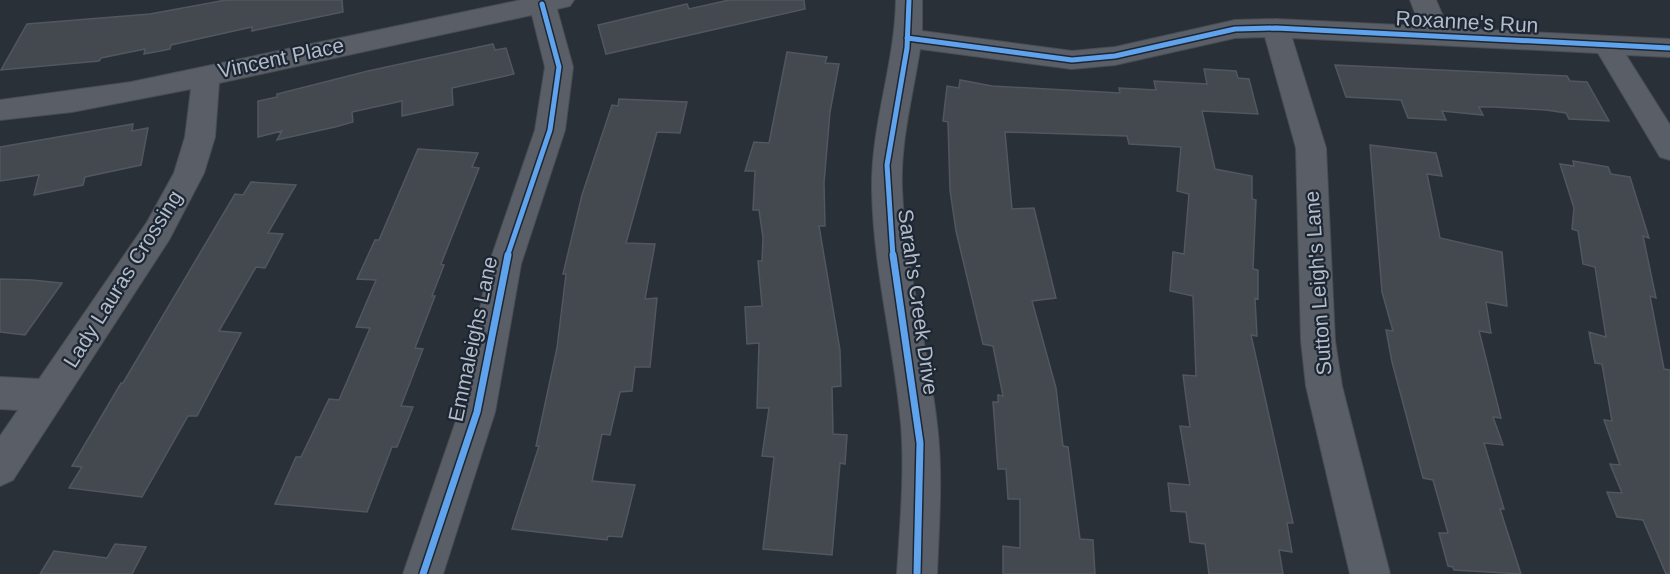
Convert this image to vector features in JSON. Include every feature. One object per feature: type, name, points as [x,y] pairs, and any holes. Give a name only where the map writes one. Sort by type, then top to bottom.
[{"type":"street","name":"Sarah's Creek Drive","points":[[909,0],[908,38],[888,144],[886,187],[890,247],[919,424],[917,574]]},
{"type":"street","points":[[1423,0],[1438,37]]},
{"type":"street","name":"Vincent Place","points":[[0,110],[92,99],[552,2]]},
{"type":"street","name":"Emmaleighs Lane","points":[[423,574],[477,412],[505,264],[550,130],[559,67],[552,2]]},
{"type":"street","name":"Roxanne's Run","points":[[908,38],[1072,60],[1115,56],[1235,29],[1276,28],[1670,48]]},
{"type":"street","name":"Sutton Leigh's Lane","points":[[1276,28],[1311,148],[1318,341],[1323,374],[1370,574]]},
{"type":"street","points":[[1606,45],[1670,149]]},
{"type":"street","name":"Lady Lauras Crossing","points":[[0,468],[158,231],[189,173],[200,137],[206,74]]},
{"type":"street","points":[[0,393],[47,396]]},
{"type":"building","points":[[226,0],[342,0],[343,12],[252,31],[252,27],[171,45],[170,49],[144,54],[145,49],[101,58],[99,61],[1,70],[27,24],[150,14]]},
{"type":"building","points":[[729,0],[804,0],[805,9],[606,54],[598,25],[687,4],[689,9]]},
{"type":"building","points":[[493,44],[495,50],[506,48],[514,74],[452,88],[453,105],[402,116],[402,101],[352,112],[353,122],[335,127],[277,140],[282,131],[258,137],[258,101],[368,71]]},
{"type":"building","points":[[787,52],[827,57],[825,63],[839,64],[830,112],[824,183],[825,226],[819,226],[840,350],[841,386],[832,387],[833,434],[847,435],[845,464],[840,463],[832,555],[763,549],[774,457],[762,456],[769,408],[757,408],[759,343],[747,344],[745,307],[762,306],[758,261],[762,261],[763,238],[759,210],[753,210],[755,171],[745,171],[754,142],[769,143]]},
{"type":"building","points":[[1335,65],[1567,76],[1570,81],[1587,82],[1609,121],[1569,119],[1566,113],[1546,110],[1493,107],[1479,107],[1483,115],[1442,111],[1446,120],[1408,118],[1401,100],[1346,97]]},
{"type":"building","points":[[1204,69],[1236,71],[1238,78],[1249,79],[1258,114],[1202,111],[1215,169],[1252,176],[1252,199],[1256,200],[1253,269],[1258,270],[1258,299],[1255,298],[1257,336],[1251,335],[1293,523],[1287,523],[1292,552],[1279,550],[1283,574],[1209,574],[1205,544],[1190,542],[1186,512],[1171,511],[1168,483],[1190,485],[1180,426],[1190,427],[1183,375],[1196,376],[1193,296],[1170,291],[1173,252],[1184,254],[1189,194],[1177,191],[1181,147],[1129,144],[1127,136],[1005,132],[1012,209],[1034,208],[1056,298],[1032,301],[1056,388],[1063,446],[1068,447],[1080,539],[1093,540],[1095,574],[1003,574],[1003,546],[1020,548],[1020,499],[1008,499],[1006,469],[998,469],[993,402],[998,402],[998,395],[1003,396],[993,346],[983,344],[956,231],[950,190],[948,122],[943,121],[947,86],[959,88],[960,80],[992,86],[1120,93],[1119,88],[1156,90],[1154,81],[1207,84]]},
{"type":"building","points":[[619,99],[687,102],[680,133],[657,132],[626,243],[655,244],[645,299],[657,298],[650,367],[635,367],[632,391],[620,392],[610,435],[602,434],[592,481],[635,485],[622,537],[608,536],[607,540],[512,529],[539,446],[536,446],[557,348],[566,274],[563,274],[582,195],[612,105],[618,106]]},
{"type":"building","points":[[133,124],[132,131],[148,128],[141,165],[85,177],[83,185],[34,195],[39,175],[0,181],[0,147]]},
{"type":"building","points":[[1370,145],[1436,153],[1442,176],[1427,174],[1440,238],[1502,252],[1507,306],[1486,302],[1491,333],[1479,331],[1501,418],[1493,417],[1503,445],[1484,443],[1504,509],[1500,509],[1521,574],[1454,570],[1453,567],[1448,566],[1439,533],[1448,533],[1433,480],[1423,478],[1392,362],[1386,330],[1393,331],[1382,292]]},
{"type":"building","points":[[418,149],[478,153],[472,167],[479,168],[441,264],[444,265],[432,296],[435,296],[415,348],[423,349],[401,406],[413,407],[397,447],[392,447],[367,512],[275,504],[296,457],[301,457],[329,399],[339,400],[370,328],[356,327],[376,280],[357,279],[375,240],[379,240]]},
{"type":"building","points":[[1573,161],[1608,167],[1611,174],[1630,177],[1649,238],[1643,236],[1656,298],[1650,296],[1664,369],[1670,370],[1670,574],[1666,574],[1643,520],[1617,517],[1607,492],[1622,493],[1610,464],[1620,465],[1604,420],[1612,421],[1602,364],[1595,363],[1589,332],[1606,337],[1595,267],[1583,264],[1578,231],[1572,229],[1574,208],[1560,164],[1574,166]]},
{"type":"building","points":[[251,182],[296,185],[268,233],[283,234],[265,268],[256,267],[219,331],[241,333],[197,416],[188,416],[142,497],[69,488],[82,467],[72,466],[121,383],[235,194],[243,195]]},
{"type":"building","points":[[0,279],[62,283],[25,335],[0,332]]},
{"type":"building","points":[[115,544],[146,547],[132,574],[40,574],[54,551],[107,558]]},
{"type":"cycle path","points":[[909,0],[907,48],[890,141],[887,189],[896,278],[919,424],[921,480],[917,574]]},
{"type":"cycle path","points":[[423,574],[477,412],[505,264],[550,130],[559,67],[542,4]]},
{"type":"cycle path","points":[[907,38],[1072,60],[1115,56],[1235,29],[1276,28],[1670,48]]}]
